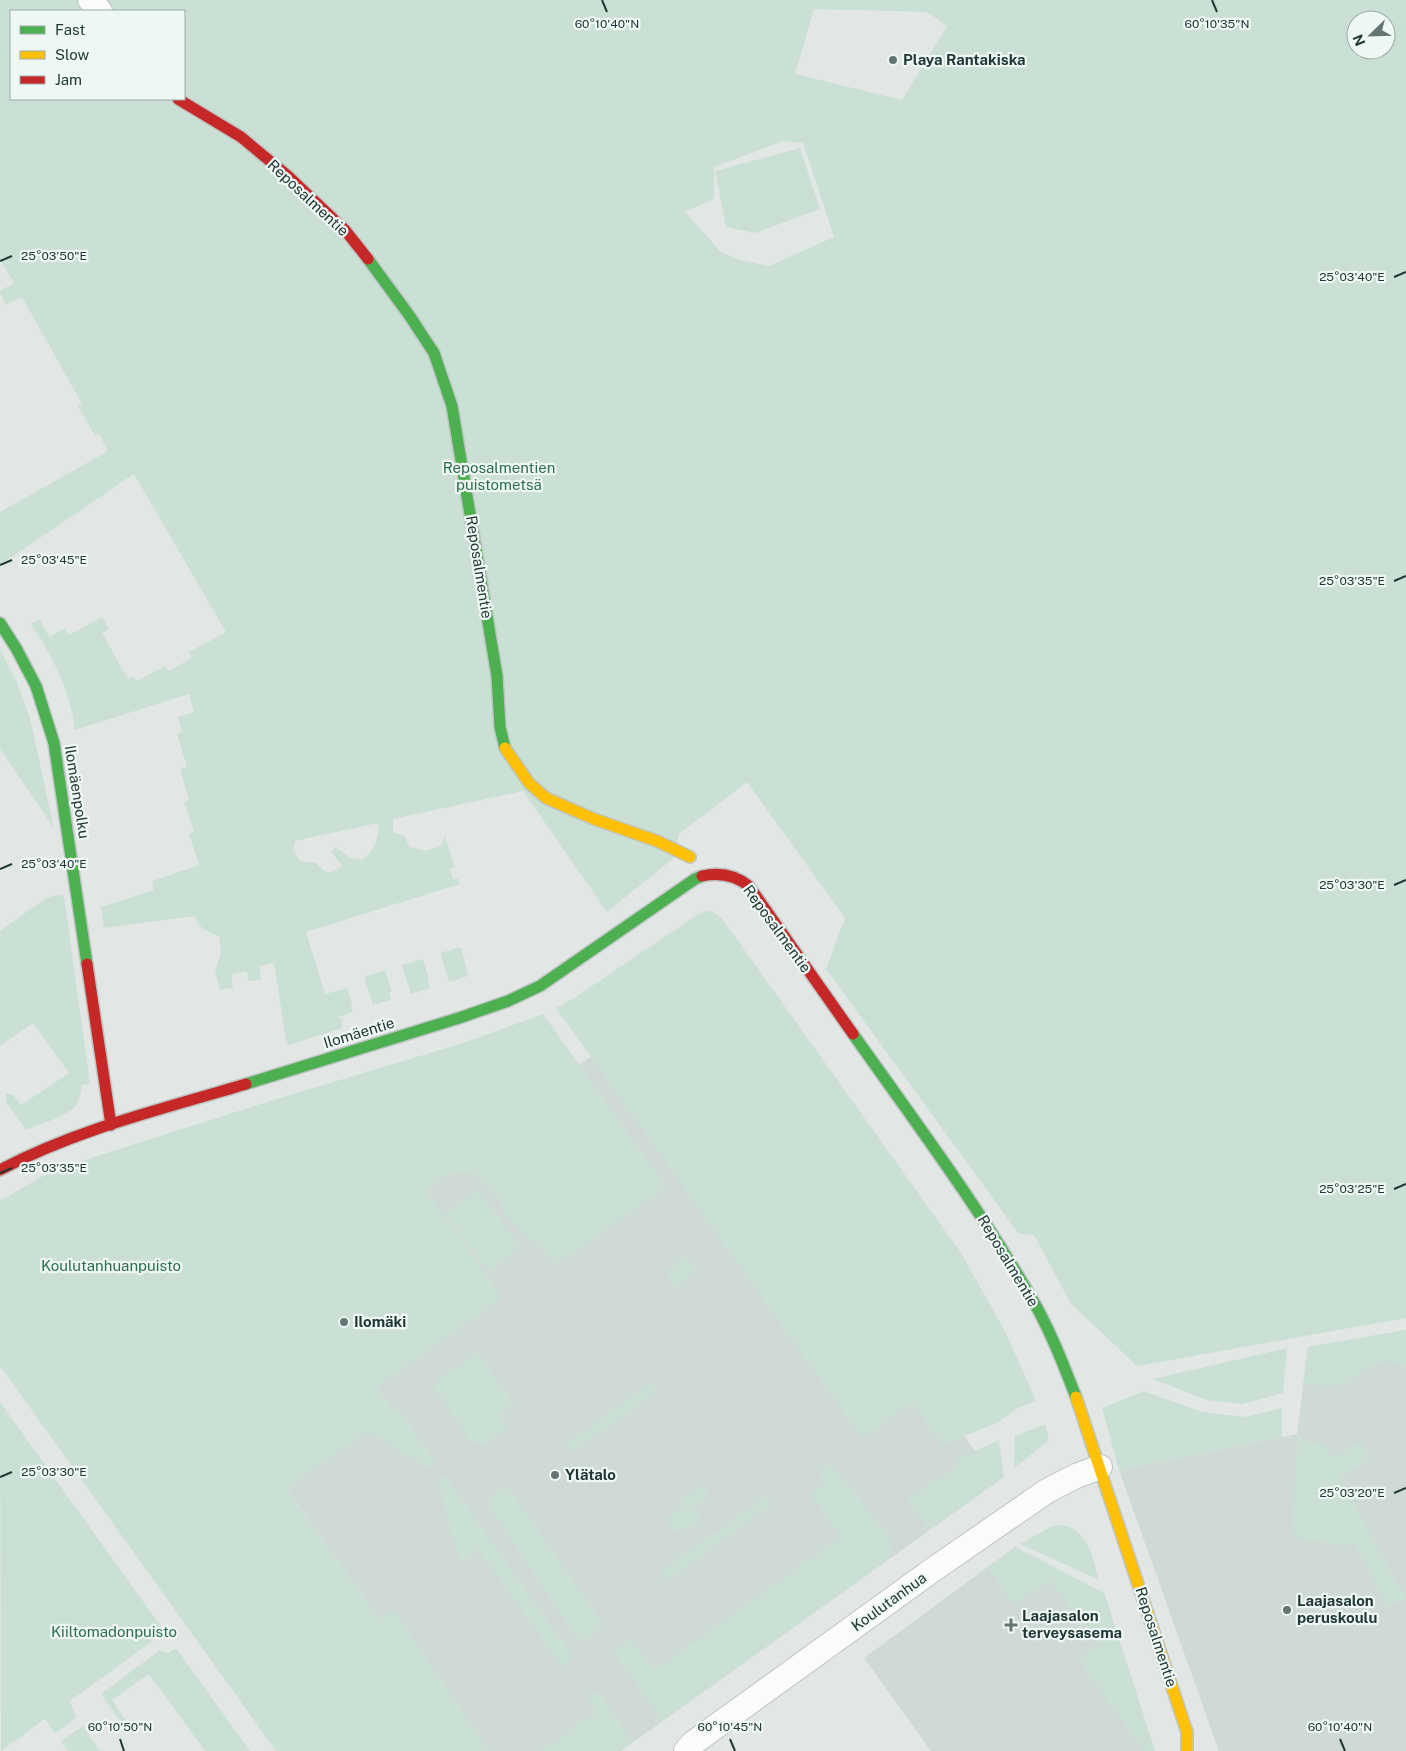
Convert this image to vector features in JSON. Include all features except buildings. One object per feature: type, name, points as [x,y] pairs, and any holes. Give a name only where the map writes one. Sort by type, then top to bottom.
[{"type":"street","points":[[90,0],[99,10]]},
{"type":"street","name":"Reposalmentie","points":[[180,100],[241,137],[288,176],[345,230],[398,300],[434,353],[452,406],[497,676],[500,727],[506,748],[516,766],[528,783],[546,798],[657,841],[690,857]]},
{"type":"street","name":"Ilomäenpolku","points":[[0,623],[36,686],[54,743],[111,1126]]},
{"type":"street","name":"Reposalmentie","points":[[703,875],[719,873],[742,880],[749,886],[982,1217],[1036,1307],[1058,1352],[1081,1408],[1192,1748]]},
{"type":"street","name":"Ilomäentie","points":[[0,1170],[38,1150],[63,1140],[450,1021],[508,1001],[540,986],[689,882],[703,875]]},
{"type":"street","name":"Koulutanhua","points":[[686,1751],[693,1743],[992,1528],[1061,1482],[1100,1467]]},
{"type":"shaded area","points":[[659,1008],[997,1482],[621,1751],[474,1751],[218,1393],[470,1143]]},
{"type":"shaded area","name":"Laajasalon peruskoulu","points":[[1406,1330],[1406,1751],[1219,1751],[1119,1470],[1297,1434],[1308,1347]]},
{"type":"shaded area","name":"Laajasalon terveysasema","points":[[1015,1547],[1104,1593],[1155,1751],[931,1751],[864,1658]]},
{"type":"green space","name":"Reposalmentien puistometsä","points":[[0,0],[1406,0],[1406,1318],[1137,1366],[1071,1304],[1034,1235],[1019,1234],[826,969],[845,918],[747,782],[679,834],[674,858],[607,912],[523,791],[393,819],[393,832],[404,836],[410,847],[425,851],[441,846],[445,836],[455,867],[450,869],[453,879],[458,878],[460,884],[306,932],[325,994],[347,988],[353,1012],[338,1017],[342,1019],[342,1028],[289,1045],[286,1040],[274,963],[259,966],[261,980],[248,981],[247,971],[231,974],[233,988],[220,990],[215,970],[221,954],[219,936],[198,924],[195,916],[104,928],[101,907],[154,890],[152,881],[199,865],[189,834],[194,832],[184,802],[189,800],[180,769],[187,767],[177,734],[182,732],[178,717],[194,712],[189,694],[75,730],[73,715],[65,688],[46,649],[31,624],[39,619],[50,637],[65,628],[69,635],[102,617],[109,629],[102,633],[128,679],[134,676],[137,681],[165,666],[168,671],[192,658],[189,652],[226,632],[134,474],[0,565],[0,512],[108,451],[99,434],[95,436],[78,406],[82,404],[22,297],[6,305],[0,291],[14,283],[0,260]],"holes":[[[814,9],[927,12],[947,26],[902,100],[795,74]],[[783,141],[803,143],[834,237],[769,266],[741,260],[721,252],[685,212],[714,199],[714,167]],[[378,823],[377,839],[373,848],[362,860],[351,858],[335,847],[331,851],[342,866],[330,873],[324,871],[316,863],[300,861],[293,850],[295,841]]]},
{"type":"green space","points":[[800,148],[820,209],[755,233],[726,227],[715,171]]},
{"type":"green space","points":[[0,649],[16,680],[30,718],[54,828],[0,749]]},
{"type":"green space","points":[[57,895],[64,896],[90,1084],[82,1085],[77,1103],[69,1112],[26,1130],[6,1102],[6,1094],[12,1094],[21,1105],[69,1073],[33,1023],[0,1046],[0,931],[46,898]]},
{"type":"green space","points":[[707,911],[721,917],[961,1253],[1005,1331],[1036,1401],[1016,1409],[999,1422],[943,1445],[912,1403],[862,1438],[556,1008],[574,998],[700,913]]},
{"type":"green space","points":[[461,947],[468,976],[449,982],[440,953]]},
{"type":"green space","points":[[423,959],[430,988],[411,994],[402,965]]},
{"type":"green space","points":[[385,970],[392,991],[389,992],[391,1000],[373,1005],[364,977]]},
{"type":"green space","name":"Koulutanhuanpuisto","points":[[543,1014],[667,1187],[556,1265],[544,1250],[524,1235],[506,1216],[499,1198],[476,1175],[465,1171],[444,1176],[427,1191],[502,1298],[377,1387],[395,1412],[399,1409],[436,1463],[427,1468],[368,1431],[286,1489],[380,1619],[394,1610],[490,1751],[276,1751],[0,1366],[0,1201],[41,1177],[72,1164],[270,1101],[463,1043]]},
{"type":"green space","points":[[478,1190],[521,1247],[488,1271],[446,1214]]},
{"type":"green space","points":[[686,1257],[697,1272],[676,1287],[666,1272]]},
{"type":"green space","points":[[1406,1330],[1406,1367],[1386,1361],[1373,1365],[1347,1384],[1330,1386],[1303,1384],[1308,1347]]},
{"type":"green space","points":[[1287,1348],[1283,1393],[1242,1404],[1207,1400],[1153,1379]]},
{"type":"green space","points":[[478,1353],[514,1403],[498,1415],[508,1428],[487,1443],[481,1445],[472,1442],[433,1386],[439,1379]]},
{"type":"green space","points":[[651,1383],[657,1392],[572,1453],[566,1444]]},
{"type":"green space","points":[[1144,1391],[1202,1412],[1244,1417],[1282,1408],[1282,1437],[1119,1470],[1102,1408]]},
{"type":"green space","name":"Kiiltomadonpuisto","points":[[0,1402],[165,1632],[70,1701],[76,1717],[69,1724],[55,1733],[45,1719],[1,1751]]},
{"type":"green space","points":[[1045,1424],[1049,1440],[1014,1468],[1015,1436]]},
{"type":"green space","points":[[1298,1434],[1311,1445],[1322,1442],[1333,1458],[1361,1441],[1370,1460],[1340,1477],[1406,1599],[1388,1607],[1354,1542],[1346,1546],[1300,1539],[1292,1530]]},
{"type":"green space","points":[[999,1440],[1004,1477],[929,1530],[907,1500],[958,1466],[954,1460]]},
{"type":"green space","points":[[832,1464],[886,1533],[891,1543],[892,1553],[885,1562],[662,1721],[613,1651],[631,1639],[654,1671],[841,1537],[810,1494],[825,1483],[818,1473]]},
{"type":"green space","points":[[444,1474],[575,1659],[562,1666],[478,1549],[460,1562],[438,1482],[439,1478]]},
{"type":"green space","points":[[702,1485],[710,1495],[693,1507],[702,1520],[676,1534],[666,1519],[684,1506],[680,1501]]},
{"type":"green space","points":[[507,1486],[605,1625],[584,1640],[579,1639],[574,1634],[489,1506],[489,1499]]},
{"type":"green space","points":[[766,1497],[771,1505],[665,1582],[658,1573]]},
{"type":"green space","points":[[1062,1525],[1078,1532],[1084,1539],[1099,1580],[1020,1544],[1052,1526]]},
{"type":"green space","points":[[1015,1547],[1104,1593],[1155,1751],[1144,1751],[1079,1660],[1098,1646],[1050,1580],[1014,1605],[989,1569],[988,1567]]},
{"type":"green space","points":[[176,1648],[250,1751],[205,1751],[149,1674],[112,1700],[131,1728],[127,1731],[101,1694],[160,1650],[168,1653]]},
{"type":"green space","points":[[595,1692],[601,1695],[633,1742],[621,1751],[540,1751],[597,1712],[586,1695]]},
{"type":"green space","points":[[83,1726],[100,1751],[68,1751],[61,1741]]},
{"type":"traffic: fast","points":[[368,259],[434,353],[452,406],[497,676],[500,727],[505,748]]},
{"type":"traffic: fast","points":[[0,623],[36,686],[54,743],[87,964]]},
{"type":"traffic: fast","points":[[246,1084],[508,1001],[540,986],[702,876]]},
{"type":"traffic: fast","points":[[853,1034],[948,1168],[1015,1271],[1047,1328],[1076,1397]]},
{"type":"traffic: slow","points":[[505,748],[529,783],[546,798],[594,819],[657,841],[690,857]]},
{"type":"traffic: slow","points":[[1076,1397],[1187,1732],[1187,1751]]},
{"type":"traffic: jam","points":[[180,100],[241,137],[288,176],[345,230],[368,259]]},
{"type":"traffic: jam","points":[[702,876],[727,875],[749,886],[853,1034]]},
{"type":"traffic: jam","points":[[87,964],[111,1125]]},
{"type":"traffic: jam","points":[[0,1170],[90,1131],[246,1084]]},
{"type":"place","name":"Playa Rantakiska","points":[[893,60]]},
{"type":"place","name":"Ilomäki","points":[[344,1322]]},
{"type":"place","name":"Ylätalo","points":[[555,1475]]},
{"type":"place","name":"Laajasalon peruskoulu","points":[[1287,1610]]},
{"type":"place","name":"Laajasalon terveysasema","points":[[1011,1625]]}]
